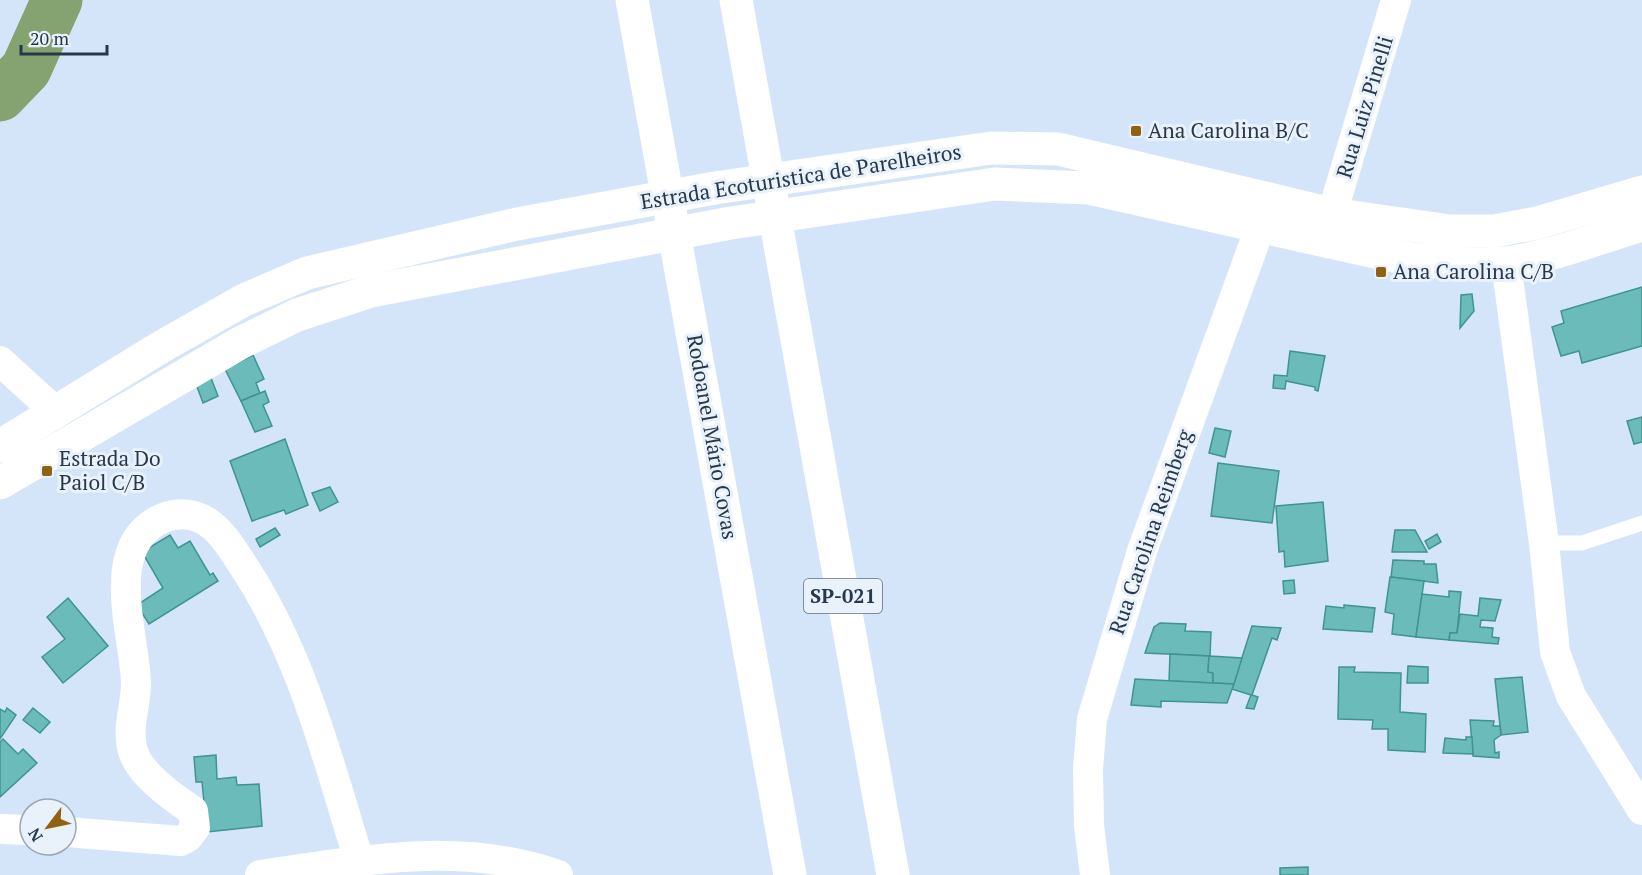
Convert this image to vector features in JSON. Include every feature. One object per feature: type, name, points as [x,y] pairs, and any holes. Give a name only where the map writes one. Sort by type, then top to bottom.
[{"type":"main road","name":"Rodoanel Mário Covas","points":[[632,0],[790,875]]},
{"type":"main road","name":"SP-021","points":[[736,0],[893,875]]},
{"type":"main road","name":"Estrada Ecoturistica de Parelheiros","points":[[0,446],[161,347],[235,305],[308,273],[517,224],[715,188],[991,148],[1058,149],[1266,212],[1325,242],[1430,262],[1506,263],[1642,225]]},
{"type":"main road","name":"Estrada Ecoturistica de Parelheiros","points":[[0,483],[240,343],[297,315],[371,291],[731,223],[995,184],[1088,188],[1266,212],[1332,214],[1450,231],[1494,231],[1537,223],[1642,192]]},
{"type":"street","name":"Rua Luiz Pinelli","points":[[1332,214],[1396,0]]},
{"type":"street","name":"Rua Carolina Reimberg","points":[[1095,875],[1088,814],[1088,769],[1092,719],[1142,551],[1266,212]]},
{"type":"street","points":[[1506,263],[1544,543],[1555,652],[1570,696],[1642,810]]},
{"type":"street","points":[[0,361],[56,412]]},
{"type":"street","points":[[78,832],[181,841],[188,837],[195,828],[193,811],[157,786],[133,752],[131,726],[136,685],[126,594],[128,564],[136,539],[154,522],[172,514],[190,514],[210,524],[233,549],[272,610],[301,676],[359,860]]},
{"type":"street","points":[[0,829],[18,830]]},
{"type":"street","points":[[260,875],[359,860],[421,855],[488,857],[558,875]]},
{"type":"lane","points":[[1544,543],[1582,543],[1642,524]]},
{"type":"building","points":[[1642,287],[1642,346],[1582,363],[1579,351],[1561,356],[1552,327],[1564,323],[1561,311]]},
{"type":"building","points":[[1472,294],[1474,311],[1460,328],[1461,295]]},
{"type":"building","points":[[1290,351],[1325,356],[1318,391],[1315,387],[1286,381],[1285,389],[1273,388],[1274,375],[1287,376]]},
{"type":"building","points":[[253,355],[264,379],[256,383],[260,393],[241,401],[225,369]]},
{"type":"building","points":[[211,378],[218,396],[203,403],[196,384]]},
{"type":"building","points":[[265,391],[269,402],[263,405],[272,426],[255,432],[241,401]]},
{"type":"building","points":[[1642,417],[1642,442],[1634,444],[1627,421]]},
{"type":"building","points":[[1215,428],[1231,431],[1225,457],[1209,453]]},
{"type":"building","points":[[285,439],[308,505],[286,514],[284,510],[252,521],[230,461]]},
{"type":"building","points":[[1218,463],[1279,471],[1272,523],[1211,516]]},
{"type":"building","points":[[330,487],[338,502],[320,511],[312,493]]},
{"type":"building","points":[[1323,502],[1328,561],[1285,567],[1284,551],[1279,552],[1276,506]]},
{"type":"building","points":[[275,528],[280,535],[260,547],[256,539]]},
{"type":"building","points":[[1395,530],[1415,530],[1427,552],[1392,552]]},
{"type":"building","points":[[1437,534],[1441,542],[1429,549],[1425,541]]},
{"type":"building","points":[[170,535],[178,548],[190,541],[210,575],[213,573],[218,581],[149,624],[137,605],[163,588],[142,552]]},
{"type":"building","points":[[1393,560],[1424,561],[1424,564],[1436,564],[1438,583],[1391,577]]},
{"type":"building","points":[[1390,577],[1424,581],[1416,637],[1392,634],[1394,614],[1385,612]]},
{"type":"building","points":[[1294,580],[1295,593],[1284,594],[1283,581]]},
{"type":"building","points":[[1449,591],[1461,592],[1457,633],[1450,633],[1449,640],[1416,637],[1422,594],[1449,597]]},
{"type":"building","points":[[68,598],[108,646],[63,683],[42,657],[65,639],[47,617]]},
{"type":"building","points":[[1480,598],[1501,600],[1495,621],[1481,620],[1480,627],[1493,628],[1492,637],[1499,638],[1498,644],[1449,640],[1450,633],[1457,633],[1460,614],[1478,616]]},
{"type":"building","points":[[1344,605],[1375,608],[1372,632],[1323,629],[1326,606],[1344,608]]},
{"type":"building","points":[[1160,623],[1186,624],[1185,631],[1211,632],[1210,656],[1145,653],[1154,627]]},
{"type":"building","points":[[1252,626],[1281,628],[1277,640],[1272,638],[1252,695],[1258,697],[1254,709],[1246,708],[1251,695],[1232,689]]},
{"type":"building","points":[[1170,654],[1209,656],[1208,672],[1213,673],[1213,683],[1169,681]]},
{"type":"building","points":[[1209,656],[1242,658],[1234,684],[1213,683],[1213,673],[1208,672]]},
{"type":"building","points":[[1408,666],[1428,667],[1428,683],[1407,683]]},
{"type":"building","points":[[1339,667],[1355,667],[1354,672],[1401,673],[1400,712],[1426,714],[1425,752],[1388,750],[1388,729],[1372,729],[1373,720],[1338,719]]},
{"type":"building","points":[[1522,677],[1528,732],[1501,735],[1495,679]]},
{"type":"building","points":[[1135,679],[1234,684],[1227,703],[1161,701],[1161,707],[1131,705]]},
{"type":"building","points":[[7,708],[16,715],[0,739],[0,709],[5,712]]},
{"type":"building","points":[[33,708],[50,722],[40,733],[23,720]]},
{"type":"building","points":[[1470,720],[1494,721],[1493,726],[1500,726],[1501,735],[1494,740],[1495,753],[1499,752],[1499,758],[1473,756]]},
{"type":"building","points":[[1466,737],[1472,737],[1473,754],[1443,753],[1445,738],[1466,740]]},
{"type":"building","points":[[3,739],[18,754],[23,749],[37,763],[0,797],[0,742]]},
{"type":"building","points":[[216,755],[217,779],[236,777],[237,785],[259,784],[262,826],[207,832],[202,782],[196,782],[194,757]]},
{"type":"building","points":[[1308,867],[1308,875],[1280,875],[1280,868]]},
{"type":"waterway","points":[[0,96],[26,69],[57,0]]},
{"type":"place","name":"Ana Carolina B/C","points":[[1136,131]]},
{"type":"place","name":"Ana Carolina C/B","points":[[1381,272]]},
{"type":"place","name":"Estrada Do Paiol C/B","points":[[47,471]]}]
